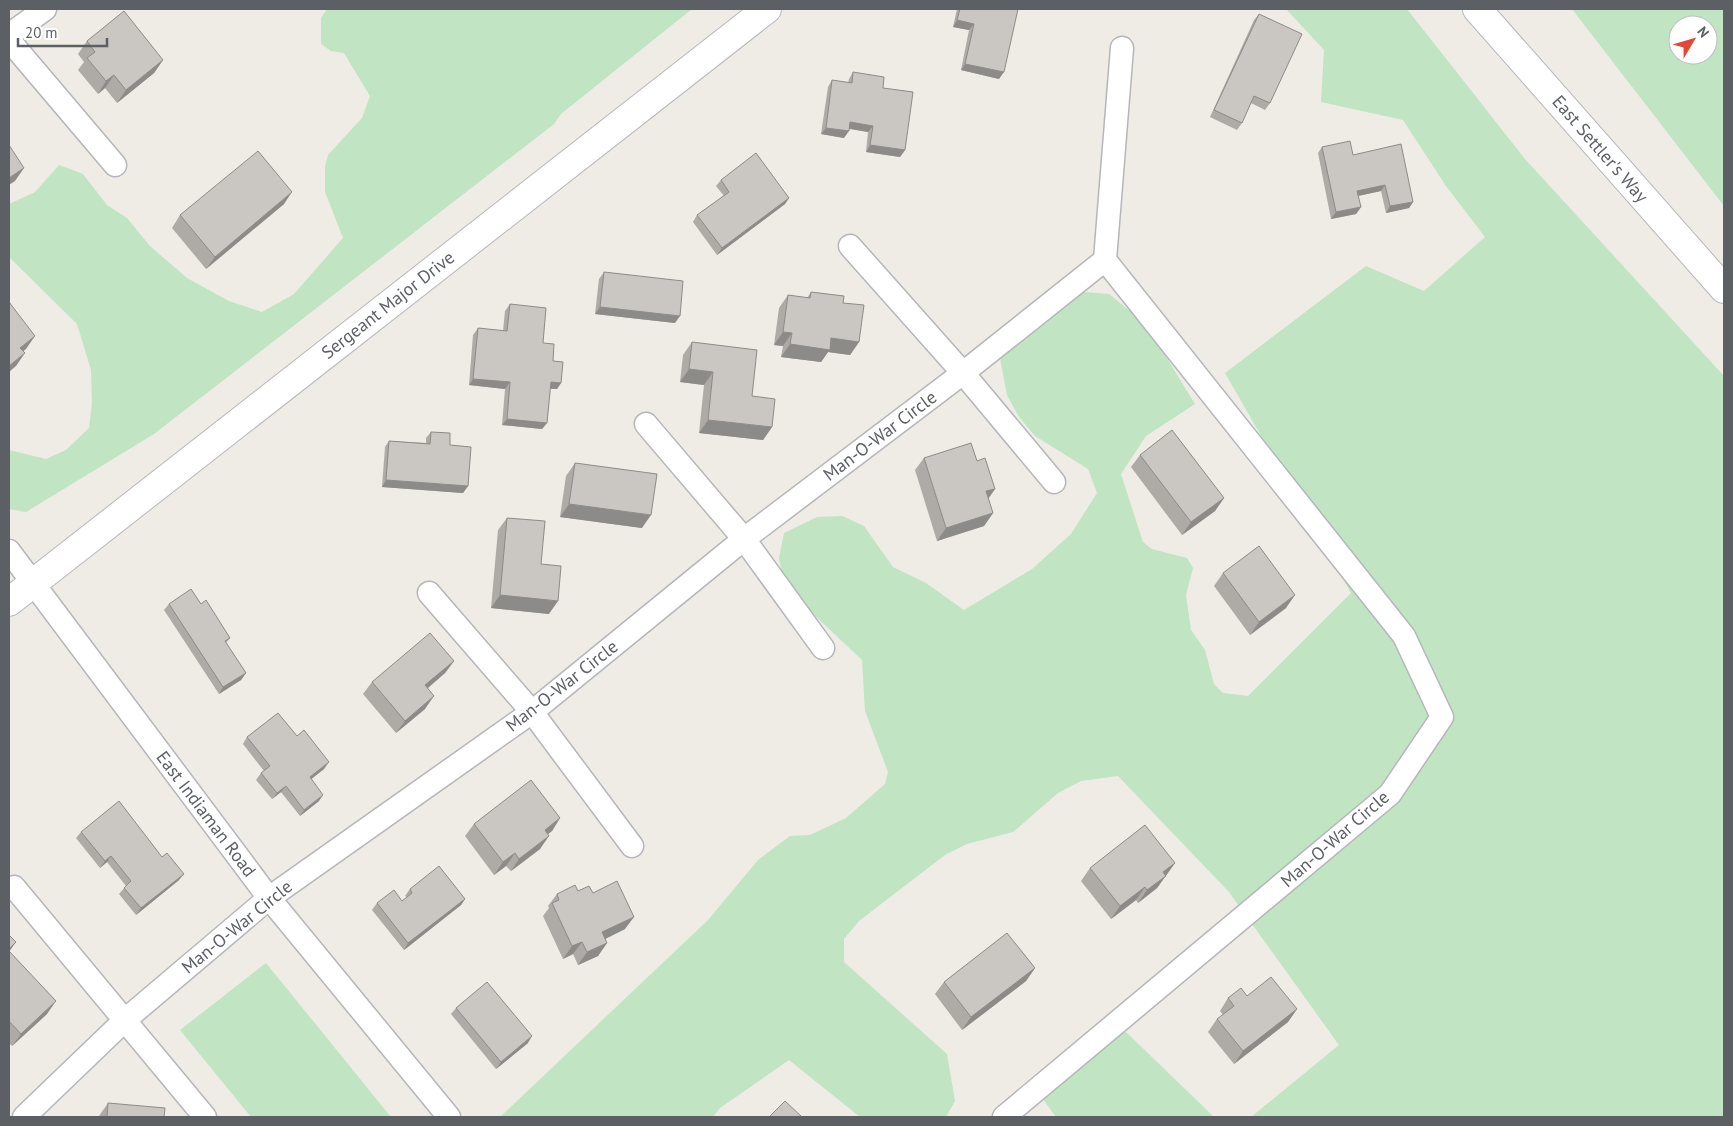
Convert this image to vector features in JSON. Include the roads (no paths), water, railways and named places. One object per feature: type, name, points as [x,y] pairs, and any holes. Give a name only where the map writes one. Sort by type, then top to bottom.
[{"type":"street","points":[[9,35],[45,9]]},
{"type":"street","name":"Sergeant Major Drive","points":[[9,602],[32,582],[767,9]]},
{"type":"street","name":"East Settler's Way","points":[[1477,9],[1724,288]]},
{"type":"street","points":[[9,40],[115,165]]},
{"type":"street","points":[[1105,260],[1122,48]]},
{"type":"street","points":[[850,246],[962,373],[1054,482]]},
{"type":"street","name":"Man-O-War Circle","points":[[24,1117],[125,1020],[268,898],[532,712],[744,539],[962,373],[1105,260],[1404,636],[1442,717],[1390,794],[1004,1117]]},
{"type":"street","points":[[646,424],[744,539],[823,648]]},
{"type":"street","name":"East Indiaman Road","points":[[9,551],[268,898],[449,1117]]},
{"type":"street","points":[[429,594],[532,712],[632,846]]},
{"type":"street","points":[[14,887],[205,1117]]}]
